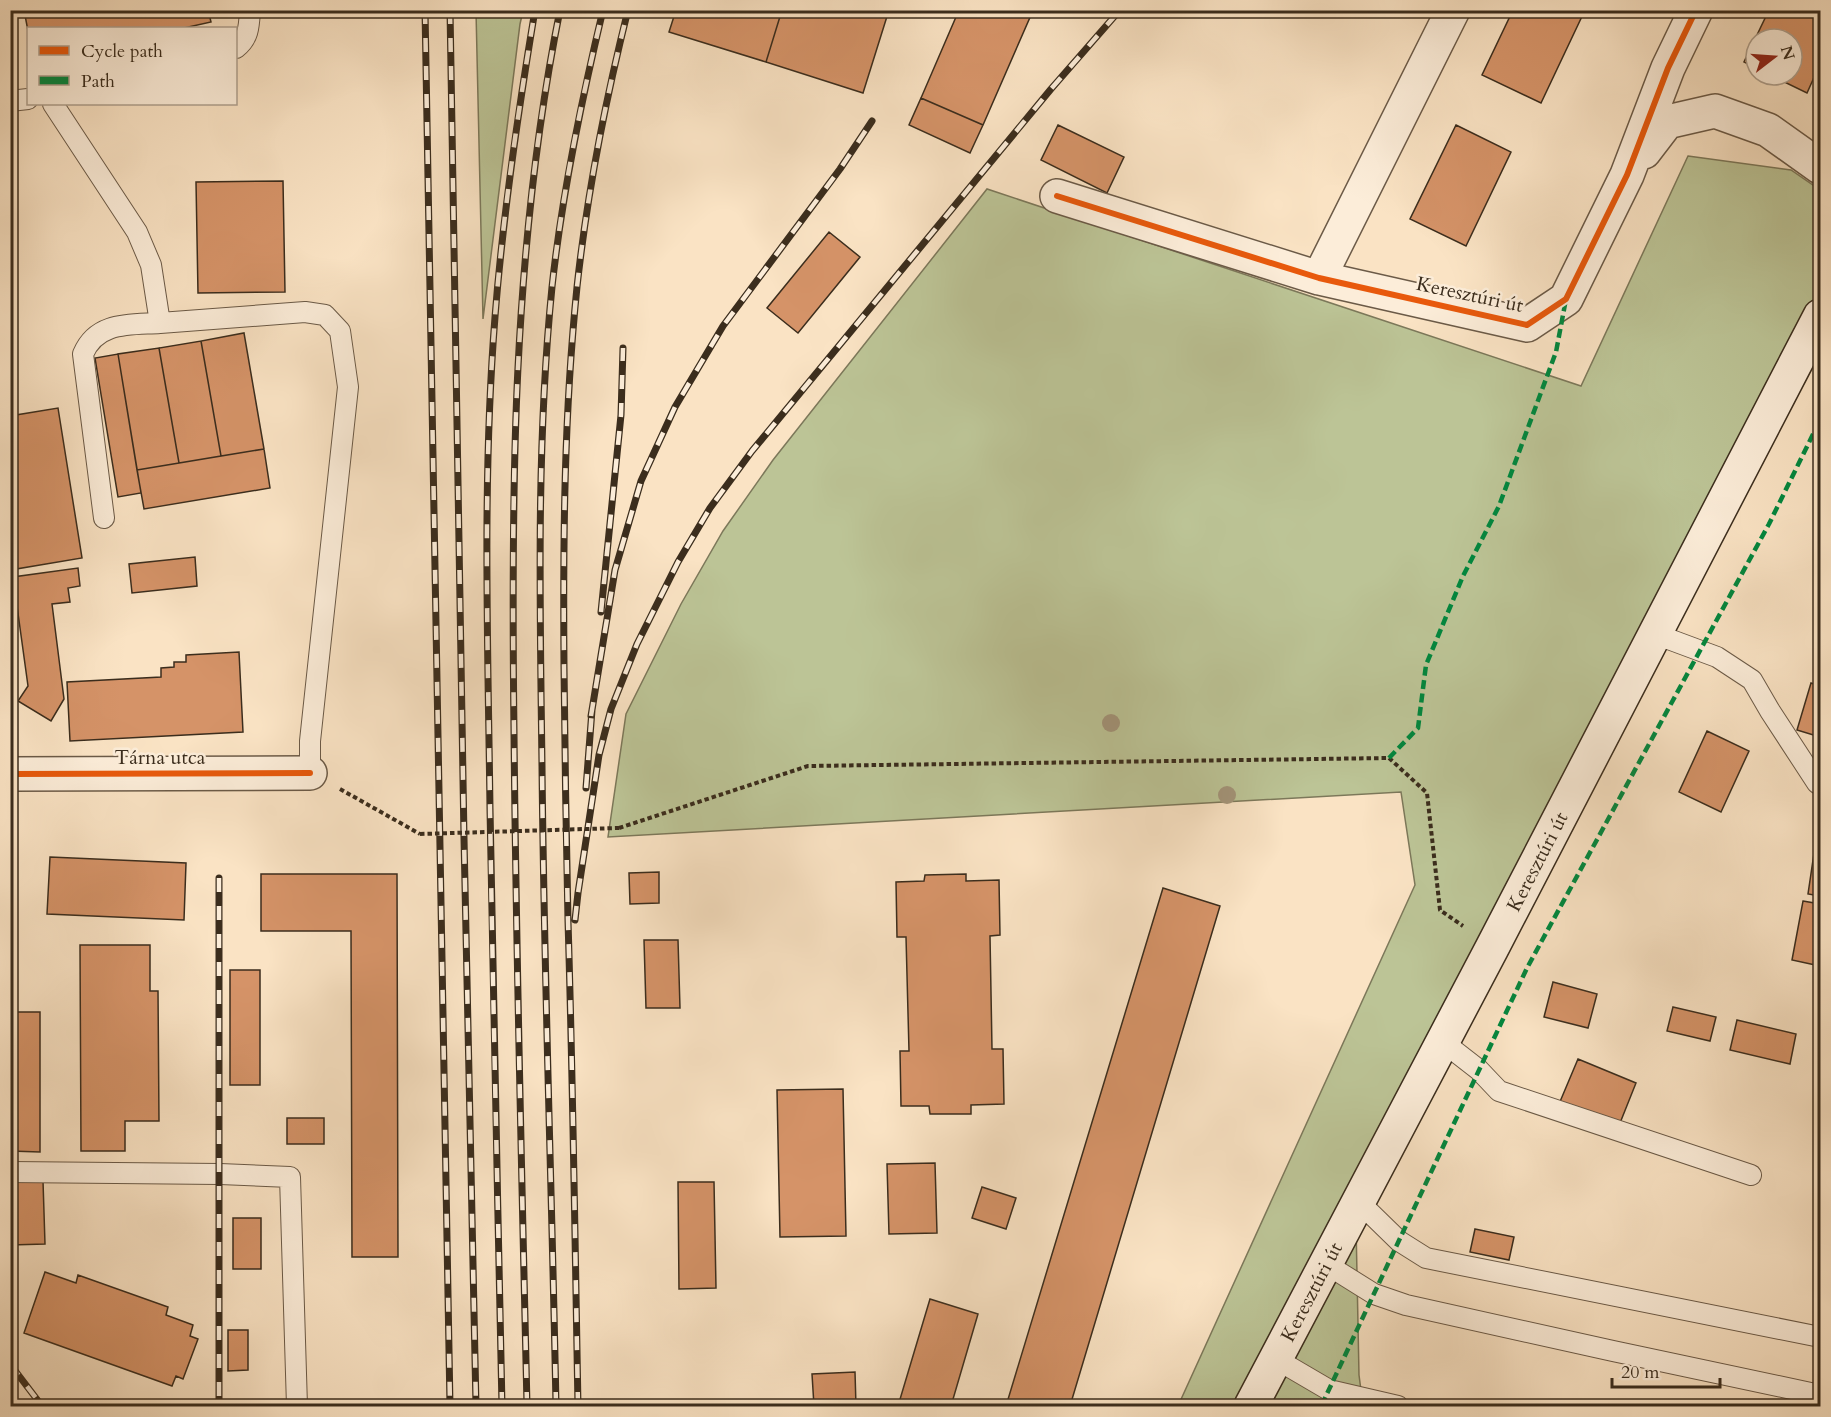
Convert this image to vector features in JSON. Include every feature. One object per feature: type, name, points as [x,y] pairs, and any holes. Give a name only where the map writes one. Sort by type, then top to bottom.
[{"type":"street","points":[[1320,278],[1453,10]]},
{"type":"street","name":"Keresztúri út","points":[[1057,196],[1320,278],[1527,325],[1566,299],[1627,175],[1668,68],[1696,10]]},
{"type":"street","name":"Keresztúri út","points":[[1627,175],[1667,122],[1715,111],[1768,130],[1821,167]]},
{"type":"street","name":"Keresztúri út","points":[[1251,1407],[1821,316]]},
{"type":"street","name":"Tárna utca","points":[[10,774],[310,773]]},
{"type":"lane","points":[[237,47],[245,39],[249,30],[250,10]]},
{"type":"lane","points":[[10,100],[27,99]]},
{"type":"lane","points":[[54,105],[137,232],[151,265],[160,323]]},
{"type":"lane","points":[[104,518],[84,372],[84,354],[88,344],[103,330],[118,326],[305,312],[325,315],[340,331],[348,387],[310,741],[310,773]]},
{"type":"lane","points":[[1655,634],[1717,657],[1752,680],[1811,774],[1821,785]]},
{"type":"lane","points":[[1443,1042],[1479,1070],[1498,1091],[1751,1175]]},
{"type":"lane","points":[[10,1172],[290,1177],[297,1407]]},
{"type":"lane","points":[[1359,1202],[1399,1241],[1426,1258],[1821,1337]]},
{"type":"lane","points":[[1326,1264],[1374,1294],[1406,1305],[1613,1352],[1821,1395]]},
{"type":"lane","points":[[1276,1359],[1329,1390],[1398,1407]]},
{"type":"path","points":[[310,773],[420,834],[619,828],[808,766],[1389,758],[1427,793],[1440,910],[1492,948]]},
{"type":"green space","points":[[476,11],[523,11],[483,319]]},
{"type":"green space","points":[[1688,156],[1791,170],[1820,190],[1820,314],[1356,1224],[1359,1375],[1363,1406],[1178,1406],[1415,885],[1401,792],[608,837],[626,714],[681,604],[723,531],[773,460],[987,189],[1581,386]]},
{"type":"building","points":[[24,10],[208,10],[211,22],[188,27],[27,27]]},
{"type":"building","points":[[676,10],[782,10],[766,62],[669,32]]},
{"type":"building","points":[[782,10],[889,10],[863,93],[766,62]]},
{"type":"building","points":[[959,10],[1022,10],[1031,15],[983,125],[921,98]]},
{"type":"building","points":[[1513,10],[1585,10],[1541,103],[1482,75]]},
{"type":"building","points":[[1769,10],[1820,10],[1820,64],[1807,93],[1795,87],[1804,87],[1804,27],[1761,27]]},
{"type":"building","points":[[921,98],[983,125],[970,153],[909,125]]},
{"type":"building","points":[[1058,125],[1124,157],[1107,193],[1041,160]]},
{"type":"building","points":[[1456,125],[1511,152],[1466,246],[1410,219]]},
{"type":"building","points":[[283,181],[285,292],[198,293],[196,182]]},
{"type":"building","points":[[829,232],[860,257],[798,333],[767,308]]},
{"type":"building","points":[[244,333],[264,449],[221,456],[201,341]]},
{"type":"building","points":[[201,341],[221,456],[179,463],[159,348]]},
{"type":"building","points":[[159,348],[179,463],[137,470],[118,354]]},
{"type":"building","points":[[118,354],[141,493],[118,497],[95,358]]},
{"type":"building","points":[[58,408],[82,558],[10,570],[10,416]]},
{"type":"building","points":[[264,449],[270,488],[144,509],[137,470]]},
{"type":"building","points":[[195,557],[197,586],[132,593],[129,564]]},
{"type":"building","points":[[78,568],[80,586],[68,588],[70,602],[52,604],[64,699],[51,721],[18,701],[28,686],[13,577]]},
{"type":"building","points":[[239,652],[243,732],[70,741],[67,682],[161,677],[161,668],[174,667],[174,662],[186,662],[186,655]]},
{"type":"building","points":[[1811,683],[1820,686],[1820,737],[1797,730]]},
{"type":"building","points":[[1707,731],[1749,751],[1721,812],[1679,792]]},
{"type":"building","points":[[1817,833],[1820,833],[1820,896],[1808,894]]},
{"type":"building","points":[[50,857],[186,863],[184,920],[47,914]]},
{"type":"building","points":[[659,872],[659,903],[630,904],[629,873]]},
{"type":"building","points":[[261,874],[397,874],[398,1257],[352,1257],[351,931],[261,931]]},
{"type":"building","points":[[966,874],[966,881],[999,880],[1000,935],[990,936],[992,1049],[1003,1049],[1004,1104],[971,1105],[971,1114],[930,1114],[929,1106],[901,1106],[900,1051],[909,1051],[906,937],[897,937],[896,882],[924,881],[925,875]]},
{"type":"building","points":[[1163,888],[1220,906],[1070,1406],[1006,1406]]},
{"type":"building","points":[[1803,901],[1820,904],[1820,966],[1792,960]]},
{"type":"building","points":[[644,940],[678,940],[680,1008],[646,1008]]},
{"type":"building","points":[[80,945],[150,945],[150,991],[158,991],[159,1121],[125,1121],[125,1151],[81,1151]]},
{"type":"building","points":[[230,970],[260,970],[260,1085],[230,1085]]},
{"type":"building","points":[[1553,982],[1597,994],[1588,1028],[1544,1017]]},
{"type":"building","points":[[1673,1007],[1716,1017],[1710,1041],[1667,1031]]},
{"type":"building","points":[[10,1012],[40,1012],[40,1152],[10,1151]]},
{"type":"building","points":[[1737,1020],[1796,1034],[1790,1064],[1730,1050]]},
{"type":"building","points":[[1578,1059],[1636,1083],[1618,1128],[1559,1104]]},
{"type":"building","points":[[843,1089],[846,1236],[780,1237],[777,1090]]},
{"type":"building","points":[[287,1118],[324,1118],[324,1144],[287,1144]]},
{"type":"building","points":[[935,1163],[937,1233],[889,1234],[887,1164]]},
{"type":"building","points":[[43,1181],[45,1244],[10,1245],[10,1182]]},
{"type":"building","points":[[678,1182],[714,1182],[716,1288],[679,1289]]},
{"type":"building","points":[[982,1187],[1016,1198],[1006,1229],[972,1218]]},
{"type":"building","points":[[233,1218],[261,1218],[261,1269],[233,1269]]},
{"type":"building","points":[[1475,1229],[1514,1237],[1509,1260],[1470,1252]]},
{"type":"building","points":[[45,1272],[76,1283],[78,1275],[168,1307],[166,1315],[193,1325],[190,1336],[198,1339],[183,1379],[176,1376],[172,1386],[24,1333]]},
{"type":"building","points":[[930,1299],[978,1314],[951,1406],[898,1406]]},
{"type":"building","points":[[228,1330],[248,1330],[248,1370],[228,1371]]},
{"type":"building","points":[[855,1372],[856,1406],[814,1406],[812,1374]]},
{"type":"railway","points":[[425,10],[450,1406]]},
{"type":"railway","points":[[450,10],[476,1406]]},
{"type":"railway","points":[[502,1406],[488,686],[488,440],[502,240],[535,10]]},
{"type":"railway","points":[[527,1406],[515,816],[513,642],[515,460],[518,370],[532,189],[544,99],[560,10]]},
{"type":"railway","points":[[556,1406],[543,846],[540,586],[543,407],[552,287],[561,217],[573,148],[603,10]]},
{"type":"railway","points":[[578,1406],[564,667],[564,524],[567,430],[577,287],[586,217],[604,114],[628,10]]},
{"type":"railway","points":[[575,920],[599,755],[611,709],[637,644],[678,562],[710,508],[752,451],[1051,89],[1120,10]]},
{"type":"railway","points":[[591,716],[615,570],[641,481],[675,407],[723,326],[840,169],[872,121]]},
{"type":"railway","points":[[601,612],[621,415],[623,348]]},
{"type":"railway","points":[[586,788],[592,710]]},
{"type":"railway","points":[[219,878],[219,1406]]},
{"type":"railway","points":[[10,1364],[42,1406]]},
{"type":"marked path","points":[[1389,758],[1418,728],[1426,665],[1463,576],[1499,506],[1556,352],[1566,299]]},
{"type":"marked path","points":[[1324,1406],[1325,1398],[1527,968],[1769,524],[1820,420]]},
{"type":"cycle path","points":[[1057,196],[1319,278],[1527,325],[1566,299],[1627,175],[1668,68],[1696,10]]},
{"type":"cycle path","points":[[10,774],[310,773]]}]
